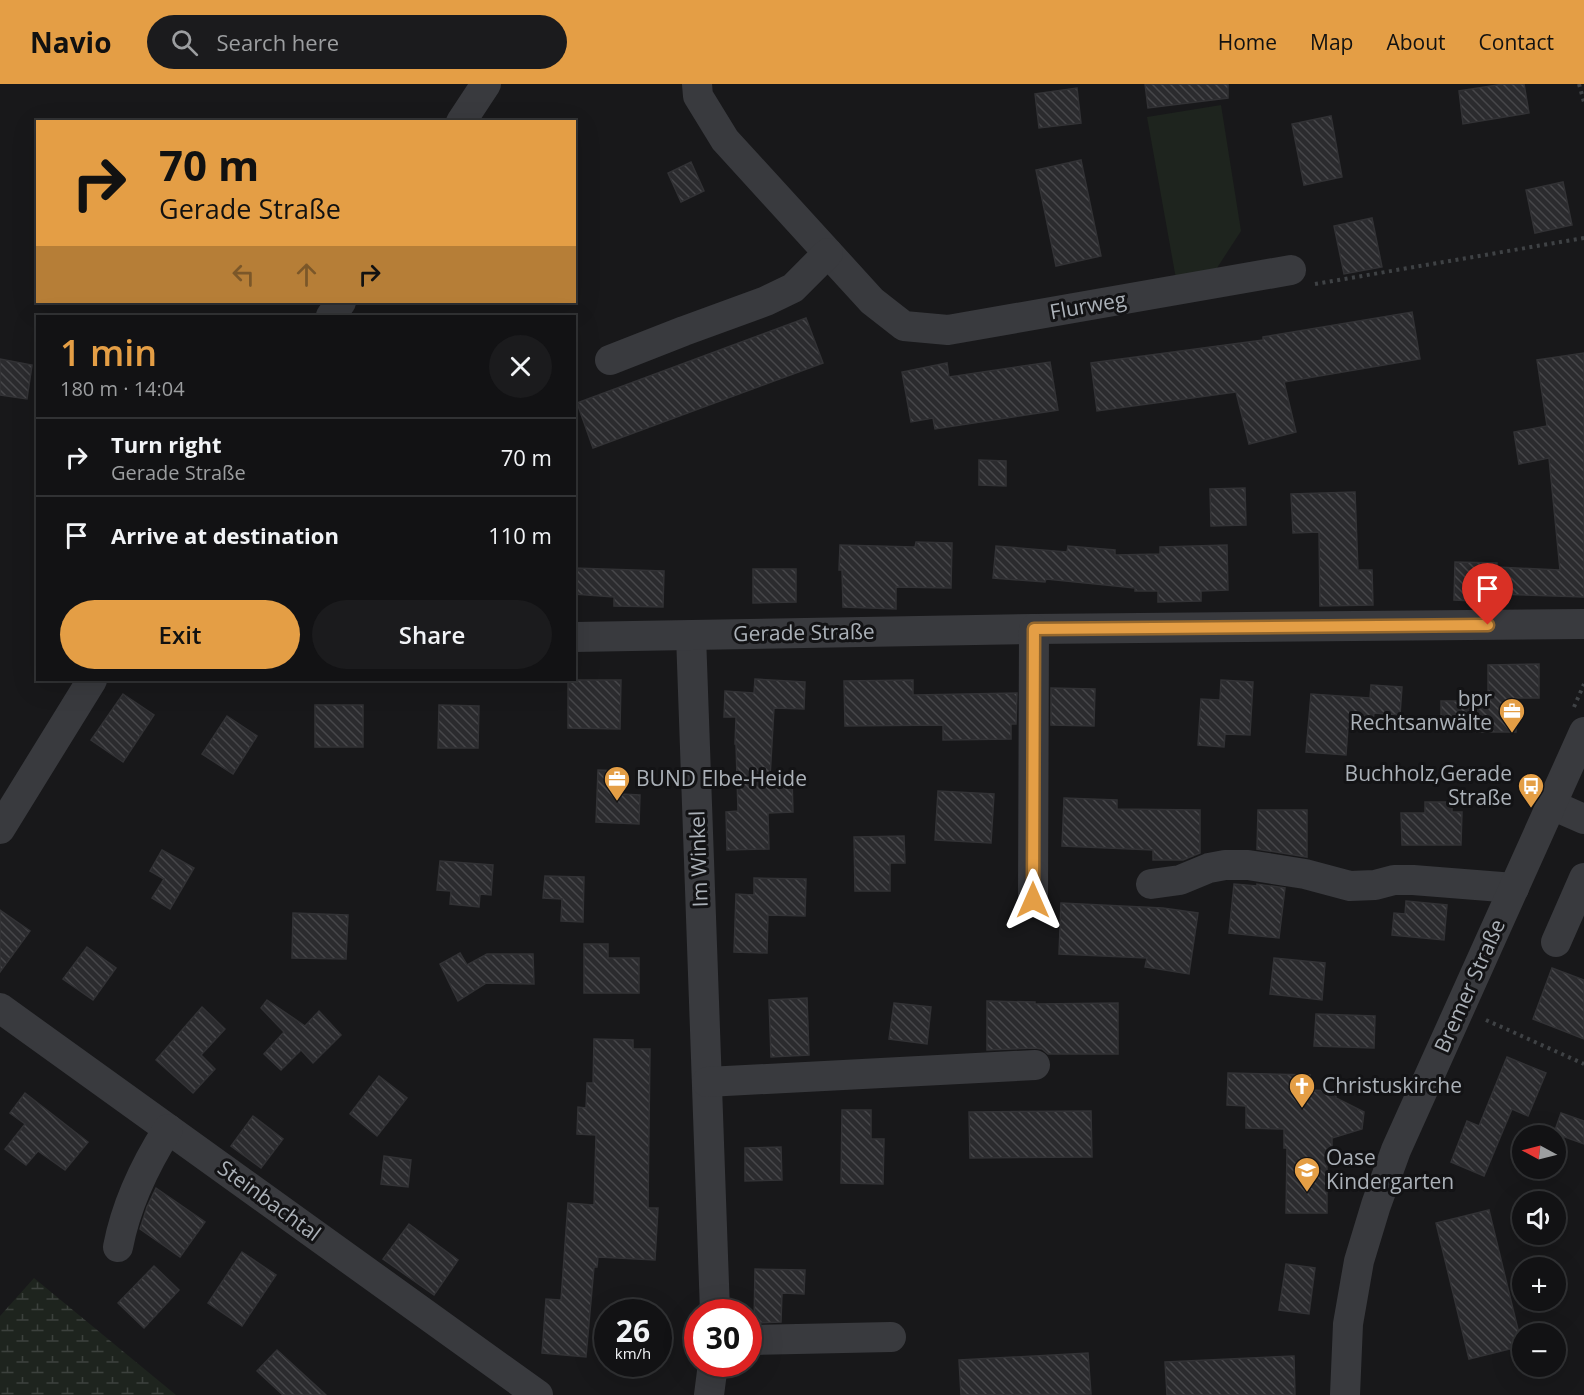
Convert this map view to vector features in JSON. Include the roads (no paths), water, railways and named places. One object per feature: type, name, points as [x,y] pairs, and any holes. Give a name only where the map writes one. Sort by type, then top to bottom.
[{"type":"street","points":[[462,120],[486,84]]},
{"type":"street","name":"Flurweg","points":[[697,84],[699,96],[725,140],[872,301],[904,326],[948,330],[1291,270]]},
{"type":"street","points":[[610,360],[766,302],[793,288],[828,253]]},
{"type":"street","name":"Gerade Straße","points":[[576,637],[1034,629],[1584,624]]},
{"type":"street","points":[[1033,900],[1034,629]]},
{"type":"street","name":"Im Winkel","points":[[691,635],[715,1299]]},
{"type":"street","points":[[0,829],[91,681]]},
{"type":"street","name":"Bremer Straße","points":[[1345,1395],[1348,1324],[1359,1261],[1396,1150],[1552,805],[1581,746]]},
{"type":"street","points":[[1552,805],[1584,819]]},
{"type":"street","name":"Bremer Straße","points":[[1150,884],[1180,880],[1209,868],[1248,865],[1305,874],[1350,886],[1375,885],[1394,880],[1413,880],[1514,888]]},
{"type":"street","points":[[1556,942],[1584,878]]},
{"type":"street","name":"Steinbachtal","points":[[0,1008],[538,1395]]},
{"type":"street","points":[[707,1082],[1035,1065]]},
{"type":"street","points":[[118,1247],[122,1227],[138,1185],[168,1129]]},
{"type":"street","points":[[762,1340],[891,1337]]},
{"type":"street","points":[[709,1395],[711,1377]]},
{"type":"place","name":"bpr Rechtsanwälte","points":[[1512,734]]},
{"type":"place","name":"BUND Elbe-Heide","points":[[617,802]]},
{"type":"place","name":"Buchholz,Gerade Straße","points":[[1531,809]]},
{"type":"place","name":"Christuskirche","points":[[1302,1109]]},
{"type":"place","name":"Oase Kindergarten","points":[[1307,1193]]}]
